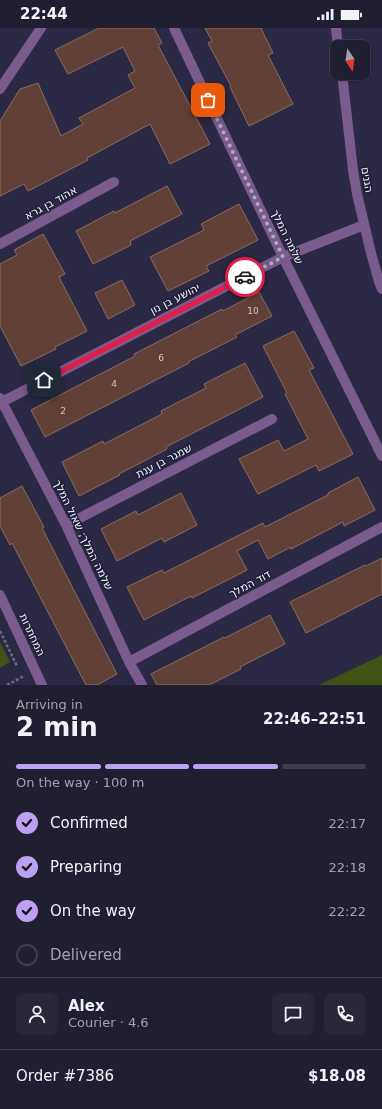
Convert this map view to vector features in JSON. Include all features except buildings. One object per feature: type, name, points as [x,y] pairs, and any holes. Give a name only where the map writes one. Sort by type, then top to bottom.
[{"type":"street","points":[[0,89],[41,28]]},
{"type":"street","name":"שלמה המלך","points":[[174,28],[283,257],[382,456]]},
{"type":"street","points":[[336,28],[337,40]]},
{"type":"street","name":"הגנים","points":[[343,80],[353,170],[364,225],[382,289]]},
{"type":"street","name":"אהוד בן גרא","points":[[0,244],[114,182]]},
{"type":"street","name":"יהושע בן נון","points":[[1,401],[283,257],[364,225]]},
{"type":"street","name":"שלמה המלך; שאול המלך","points":[[1,401],[66,525],[129,662],[142,685]]},
{"type":"street","name":"שמגר בן ענת","points":[[66,525],[272,419]]},
{"type":"street","name":"דוד המלך","points":[[129,662],[382,527]]},
{"type":"street","name":"המחתרות","points":[[0,595],[42,685]]},
{"type":"path","points":[[0,631],[23,677]]},
{"type":"path","points":[[7,685],[35,670]]},
{"type":"green space","points":[[0,642],[10,662],[0,668]]},
{"type":"green space","points":[[382,655],[382,685],[319,685]]},
{"type":"way so far","points":[[208,100],[283,257],[245,277]]},
{"type":"route","points":[[44,380],[245,277]]}]
